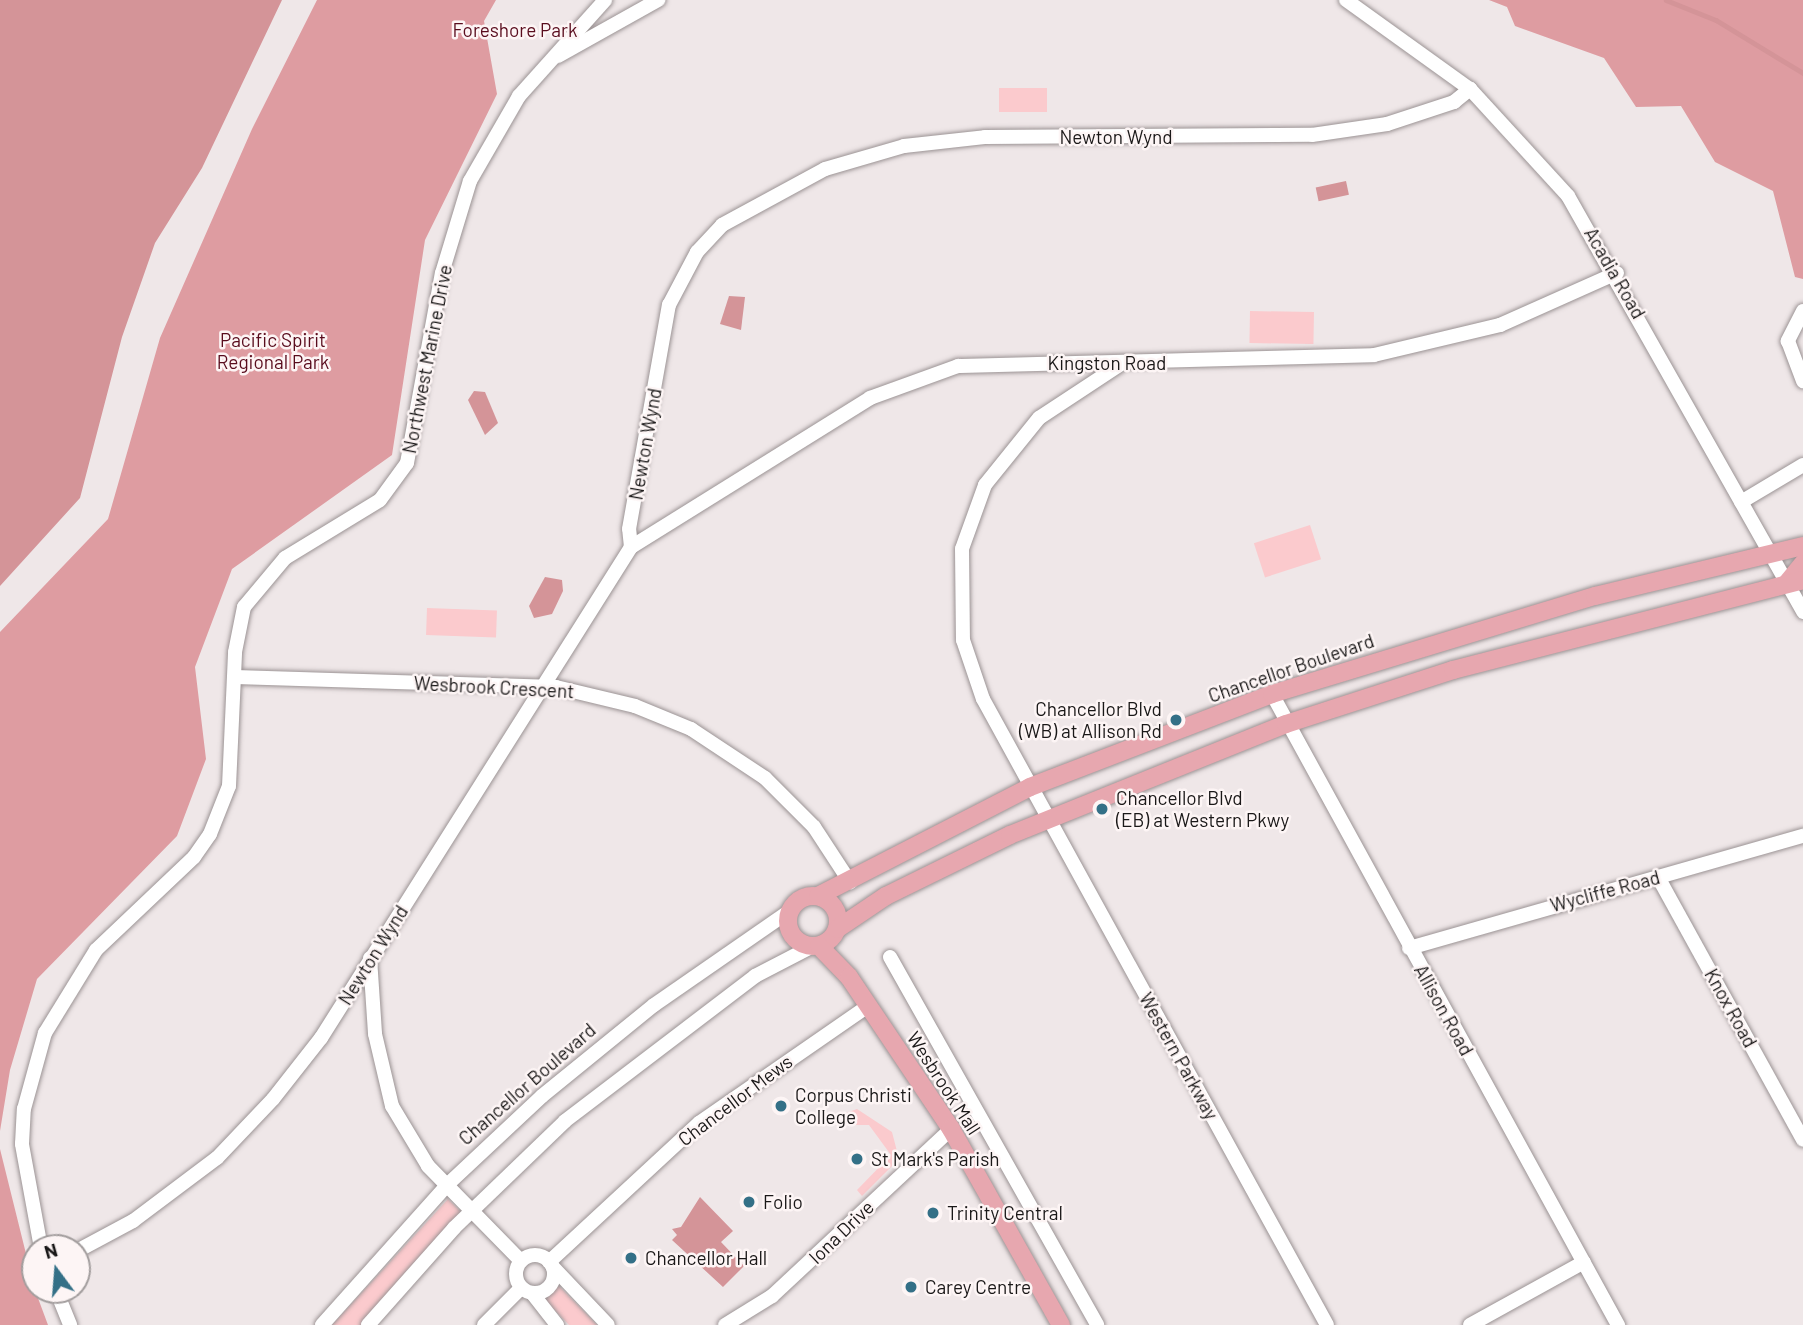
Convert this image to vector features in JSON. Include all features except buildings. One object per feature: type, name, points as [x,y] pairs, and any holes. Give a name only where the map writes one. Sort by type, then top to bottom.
[{"type":"main road","name":"Chancellor Boulevard","points":[[818,896],[850,881],[914,842],[1030,786],[1272,694],[1533,613],[1803,545]]},
{"type":"main road","points":[[825,940],[833,904],[818,896],[800,899],[790,911],[791,934],[825,940],[934,870],[1048,818],[1286,724],[1453,670],[1795,581],[1803,563]]},
{"type":"main road","name":"Wesbrook Mall","points":[[825,940],[951,1129],[1061,1325]]},
{"type":"street","points":[[540,68],[658,0]]},
{"type":"street","name":"Acadia Road","points":[[1346,0],[1471,89],[1559,184],[1617,273],[1770,552],[1795,581],[1803,612]]},
{"type":"street","points":[[603,1],[614,17],[628,17]]},
{"type":"street","name":"Northwest Marine Drive","points":[[38,1234],[22,1144],[28,1091],[45,1033],[96,950],[194,857],[210,834],[229,786],[241,618],[258,585],[285,558],[380,500],[407,463],[442,273],[461,203],[495,131],[540,68],[603,1]]},
{"type":"street","name":"Newton Wynd","points":[[91,1244],[133,1221],[248,1130],[321,1038],[631,547],[629,529],[675,287],[722,225],[783,189],[904,146],[985,137],[1312,135],[1408,118],[1471,89]]},
{"type":"street","name":"Kingston Road","points":[[631,547],[707,495],[912,379],[991,362],[1121,363],[1374,355],[1500,325],[1617,273]]},
{"type":"street","points":[[1803,311],[1788,341],[1803,381]]},
{"type":"street","name":"Western Parkway","points":[[1121,363],[1040,418],[1010,449],[985,485],[962,549],[959,613],[965,649],[1030,786],[1327,1325]]},
{"type":"street","points":[[1741,502],[1803,465]]},
{"type":"street","name":"Wesbrook Crescent","points":[[235,677],[542,686],[635,706],[722,747],[799,810],[850,881]]},
{"type":"street","name":"Allison Road","points":[[1272,694],[1286,724],[1618,1325]]},
{"type":"street","name":"Wycliffe Road","points":[[1409,948],[1803,836]]},
{"type":"street","name":"Knox Road","points":[[1658,877],[1803,1140]]},
{"type":"street","name":"Chancellor Boulevard","points":[[322,1325],[447,1185],[624,1027],[790,911]]},
{"type":"street","points":[[368,1325],[472,1210],[642,1059],[755,976],[825,940]]},
{"type":"street","points":[[890,957],[1097,1325]]},
{"type":"street","points":[[370,958],[384,1085],[410,1138],[447,1185],[521,1261]]},
{"type":"street","name":"Chancellor Mews","points":[[551,1264],[699,1123],[868,1006]]},
{"type":"street","name":"Iona Drive","points":[[725,1325],[772,1296],[951,1129]]},
{"type":"street","points":[[557,1325],[526,1290],[516,1272],[521,1261],[538,1256],[551,1264],[608,1325]]},
{"type":"street","points":[[1470,1325],[1584,1262]]},
{"type":"street","points":[[484,1325],[526,1290],[548,1288],[551,1264]]},
{"type":"street","points":[[62,1304],[70,1325]]},
{"type":"shaded area","points":[[0,0],[282,0],[202,168],[155,243],[122,337],[80,498],[0,586]]},
{"type":"shaded area","points":[[999,88],[1047,88],[1047,112],[999,112]]},
{"type":"shaded area","points":[[1346,181],[1349,195],[1319,201],[1316,187]]},
{"type":"shaded area","points":[[729,296],[745,297],[741,330],[720,324]]},
{"type":"shaded area","points":[[1250,311],[1314,312],[1313,344],[1249,343]]},
{"type":"shaded area","points":[[474,391],[485,392],[498,423],[485,435],[468,400]]},
{"type":"shaded area","points":[[1310,525],[1321,559],[1265,577],[1254,543]]},
{"type":"shaded area","points":[[545,577],[562,580],[563,591],[552,614],[534,618],[529,606]]},
{"type":"shaded area","points":[[427,608],[497,610],[496,637],[426,635]]},
{"type":"shaded area","points":[[857,1109],[892,1132],[899,1159],[862,1196],[857,1190],[891,1155],[869,1125],[853,1125],[843,1114]]},
{"type":"shaded area","points":[[700,1197],[733,1231],[721,1242],[744,1266],[723,1287],[672,1240],[677,1235],[672,1229],[681,1227]]},
{"type":"shaded area","points":[[448,1199],[461,1212],[361,1325],[332,1325]]},
{"type":"shaded area","points":[[557,1284],[597,1325],[569,1325],[543,1298]]},
{"type":"green space","name":"Pacific Spirit Regional Park","points":[[317,0],[496,0],[484,21],[497,94],[425,240],[392,455],[232,569],[195,667],[206,759],[177,836],[37,979],[10,1070],[0,1131],[0,632],[108,519],[160,338],[252,129]]},
{"type":"green space","points":[[1489,0],[1803,0],[1803,279],[1795,277],[1773,191],[1715,162],[1681,106],[1636,107],[1604,58],[1515,26],[1507,7]]},
{"type":"green space","points":[[0,1149],[21,1234],[21,1304],[40,1304],[48,1325],[0,1325]]},
{"type":"waterway","points":[[1666,0],[1716,20],[1803,73]]},
{"type":"place","name":"Chancellor Blvd (WB) at Allison Rd","points":[[1176,720]]},
{"type":"place","name":"Chancellor Blvd (EB) at Western Pkwy","points":[[1102,809]]},
{"type":"place","name":"Corpus Christi College","points":[[781,1106]]},
{"type":"place","name":"St Mark's Parish","points":[[857,1159]]},
{"type":"place","name":"Folio","points":[[749,1202]]},
{"type":"place","name":"Trinity Central","points":[[933,1213]]},
{"type":"place","name":"Chancellor Hall","points":[[631,1258]]},
{"type":"place","name":"Carey Centre","points":[[911,1287]]},
{"type":"park label","name":"Foreshore Park","points":[[515,30]]}]
